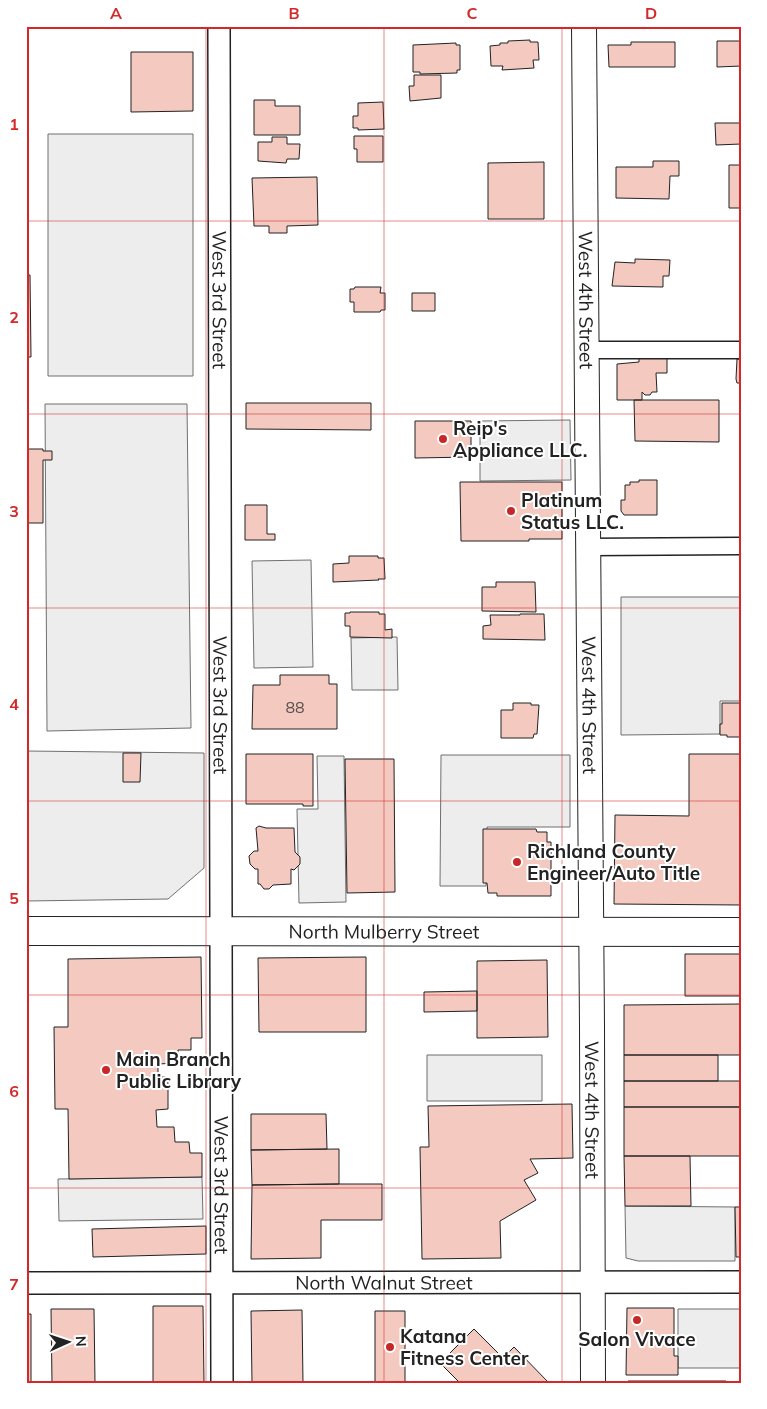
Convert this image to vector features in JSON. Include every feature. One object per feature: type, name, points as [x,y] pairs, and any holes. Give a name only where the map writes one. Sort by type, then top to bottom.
[{"type":"highway","name":"North Mulberry Street","points":[[26,931],[741,932]]},
{"type":"main road","name":"West 4th Street","points":[[584,26],[593,1383]]},
{"type":"street","name":"West 3rd Street","points":[[219,26],[222,1383]]},
{"type":"street","points":[[586,350],[741,350]]},
{"type":"street","points":[[588,547],[741,546]]},
{"type":"street","name":"North Walnut Street","points":[[26,1283],[741,1282]]},
{"type":"shaded area","points":[[48,134],[193,134],[193,376],[48,376]]},
{"type":"shaded area","points":[[45,404],[187,404],[191,728],[47,731]]},
{"type":"shaded area","points":[[570,420],[571,480],[480,481],[480,421]]},
{"type":"shaded area","points":[[311,560],[313,667],[254,668],[252,561]]},
{"type":"shaded area","points":[[621,597],[741,597],[741,701],[720,701],[720,734],[621,735]]},
{"type":"shaded area","points":[[397,637],[398,690],[352,690],[351,638]]},
{"type":"shaded area","points":[[26,751],[204,753],[204,868],[168,899],[26,901]]},
{"type":"shaded area","points":[[441,755],[570,755],[570,827],[487,827],[486,886],[440,886]]},
{"type":"shaded area","points":[[317,756],[344,756],[346,902],[299,903],[297,809],[318,809]]},
{"type":"shaded area","points":[[427,1055],[542,1055],[542,1101],[427,1101]]},
{"type":"shaded area","points":[[26,1131],[28,1131],[28,1200],[26,1200]]},
{"type":"shaded area","points":[[202,1177],[203,1219],[59,1221],[58,1179]]},
{"type":"shaded area","points":[[625,1206],[735,1207],[735,1261],[638,1261],[626,1258]]},
{"type":"shaded area","points":[[678,1309],[741,1309],[741,1368],[678,1368]]},
{"type":"building","points":[[530,40],[530,42],[538,42],[539,60],[533,60],[534,68],[502,70],[503,66],[491,66],[490,46],[508,43],[508,41]]},
{"type":"building","points":[[717,41],[741,41],[741,66],[717,67]]},
{"type":"building","points":[[631,42],[675,42],[675,67],[609,67],[608,45],[631,45]]},
{"type":"building","points":[[456,43],[456,45],[460,45],[460,70],[457,70],[457,73],[420,74],[420,72],[413,72],[413,45]]},
{"type":"building","points":[[131,52],[193,52],[193,111],[131,112]]},
{"type":"building","points":[[414,75],[441,75],[441,98],[410,101],[409,86],[414,86]]},
{"type":"building","points":[[254,100],[275,100],[275,106],[300,106],[300,135],[254,135]]},
{"type":"building","points":[[383,102],[384,129],[358,130],[358,128],[353,128],[353,116],[358,116],[358,103]]},
{"type":"building","points":[[715,123],[741,123],[741,144],[716,145]]},
{"type":"building","points":[[354,136],[383,136],[383,162],[357,162]]},
{"type":"building","points":[[272,137],[287,137],[287,144],[300,144],[299,159],[287,159],[286,163],[258,161],[258,142],[272,142]]},
{"type":"building","points":[[653,161],[679,161],[679,176],[670,176],[669,199],[616,198],[616,167],[653,167]]},
{"type":"building","points":[[544,162],[544,219],[488,219],[488,163]]},
{"type":"building","points":[[729,165],[741,165],[741,208],[729,208]]},
{"type":"building","points":[[317,177],[318,225],[287,226],[287,233],[269,233],[269,226],[254,226],[252,178]]},
{"type":"building","points":[[635,259],[670,260],[669,276],[663,276],[663,287],[612,286],[615,262],[635,263]]},
{"type":"building","points":[[26,275],[30,275],[31,357],[26,357]]},
{"type":"building","points":[[355,287],[381,287],[380,293],[385,293],[385,310],[380,312],[354,312],[354,302],[350,302],[350,289]]},
{"type":"building","points":[[412,293],[435,293],[435,311],[412,311]]},
{"type":"building","points":[[639,358],[667,358],[667,373],[656,373],[657,392],[645,395],[642,392],[642,400],[617,400],[617,364],[639,362]]},
{"type":"building","points":[[737,359],[741,359],[741,383],[737,383],[736,379]]},
{"type":"building","points":[[634,400],[719,400],[719,442],[635,441]]},
{"type":"building","points":[[246,403],[371,403],[371,430],[246,429]]},
{"type":"building","name":"Reip's Appliance LLC.","points":[[415,421],[471,421],[471,457],[415,458]]},
{"type":"building","points":[[26,449],[52,451],[52,460],[43,460],[43,523],[28,523],[28,535],[26,535]]},
{"type":"building","points":[[639,480],[657,480],[657,515],[624,515],[621,511],[621,500],[625,500],[625,485],[630,485],[630,482],[639,482]]},
{"type":"building","name":"Platinum Status LLC.","points":[[460,482],[562,482],[562,539],[461,541]]},
{"type":"building","points":[[245,505],[267,505],[267,534],[275,534],[275,540],[245,540]]},
{"type":"building","points":[[349,556],[378,556],[378,558],[384,558],[385,579],[333,582],[333,564],[349,563]]},
{"type":"building","points":[[496,582],[535,582],[536,612],[482,611],[482,587],[496,587]]},
{"type":"building","points":[[379,612],[379,614],[385,614],[385,630],[392,629],[392,638],[350,637],[350,626],[345,626],[345,613]]},
{"type":"building","points":[[544,614],[545,640],[483,639],[483,626],[491,625],[490,615]]},
{"type":"building","points":[[280,675],[329,675],[329,684],[337,684],[337,729],[252,729],[253,685],[280,685]]},
{"type":"building","points":[[513,703],[539,705],[537,734],[534,734],[533,738],[501,738],[501,710],[513,710]]},
{"type":"building","points":[[722,703],[741,703],[741,737],[720,735]]},
{"type":"building","points":[[123,753],[141,753],[140,782],[123,782]]},
{"type":"building","points":[[246,754],[313,754],[313,806],[303,806],[303,804],[246,804]]},
{"type":"building","points":[[689,754],[741,754],[741,905],[614,904],[615,815],[689,816]]},
{"type":"building","points":[[345,759],[394,759],[395,892],[347,893]]},
{"type":"building","points":[[259,826],[266,828],[294,828],[295,852],[300,857],[300,864],[294,870],[291,869],[291,884],[273,885],[269,889],[264,889],[258,884],[258,869],[255,869],[250,864],[249,856],[254,851],[258,851],[256,828]]},
{"type":"building","name":"Richland County Engineer/Auto Title","points":[[483,829],[536,829],[537,832],[547,832],[547,842],[551,842],[551,896],[497,896],[497,893],[488,893],[487,883],[483,883]]},
{"type":"building","points":[[685,954],[741,954],[741,996],[685,996]]},
{"type":"building","name":"Main Branch Public Library","points":[[201,957],[202,1038],[191,1038],[191,1050],[178,1050],[178,1063],[158,1064],[158,1077],[168,1077],[168,1109],[156,1110],[157,1127],[174,1127],[175,1142],[189,1142],[190,1153],[202,1153],[202,1177],[69,1179],[68,1109],[55,1109],[54,1027],[68,1027],[68,959]]},
{"type":"building","points":[[366,957],[366,1032],[259,1032],[258,958]]},
{"type":"building","points":[[547,960],[548,1037],[477,1038],[477,961]]},
{"type":"building","points":[[477,991],[477,1011],[424,1012],[424,992]]},
{"type":"building","points":[[741,1004],[741,1055],[624,1055],[624,1005]]},
{"type":"building","points":[[624,1055],[718,1055],[718,1081],[624,1081]]},
{"type":"building","points":[[624,1081],[741,1081],[741,1107],[624,1107]]},
{"type":"building","points":[[26,1104],[28,1104],[28,1131],[26,1131]]},
{"type":"building","points":[[572,1104],[573,1158],[530,1159],[538,1173],[524,1180],[536,1200],[500,1221],[501,1258],[422,1259],[420,1147],[429,1147],[428,1106]]},
{"type":"building","points":[[624,1107],[741,1107],[741,1156],[624,1156]]},
{"type":"building","points":[[251,1114],[326,1114],[327,1149],[251,1150]]},
{"type":"building","points":[[339,1149],[339,1184],[252,1185],[251,1150]]},
{"type":"building","points":[[624,1156],[690,1156],[691,1206],[625,1206]]},
{"type":"building","points":[[382,1184],[382,1220],[321,1220],[321,1258],[251,1259],[252,1185]]},
{"type":"building","points":[[26,1200],[28,1200],[28,1256],[26,1256]]},
{"type":"building","points":[[735,1207],[741,1207],[741,1257],[736,1257]]},
{"type":"building","points":[[206,1226],[206,1254],[93,1257],[92,1229]]},
{"type":"building","points":[[153,1306],[203,1306],[204,1383],[153,1383]]},
{"type":"building","points":[[627,1308],[674,1308],[674,1356],[678,1356],[678,1375],[626,1375]]},
{"type":"building","points":[[51,1309],[94,1309],[95,1383],[52,1383]]},
{"type":"building","points":[[302,1310],[303,1383],[252,1383],[251,1311]]},
{"type":"building","name":"Katana Fitness Center","points":[[375,1311],[405,1311],[405,1383],[375,1383]]},
{"type":"building","points":[[26,1314],[31,1314],[31,1383],[26,1383]]},
{"type":"building","points":[[474,1329],[503,1358],[514,1347],[549,1383],[460,1383],[440,1363]]},
{"type":"building","points":[[628,1381],[659,1381],[659,1383],[628,1383]]},
{"type":"building","points":[[659,1381],[677,1381],[677,1383],[659,1383]]},
{"type":"building","points":[[677,1381],[694,1381],[694,1383],[677,1383]]},
{"type":"building","points":[[694,1381],[726,1381],[726,1383],[694,1383]]},
{"type":"place","name":"Reip's Appliance LLC.","points":[[443,439]]},
{"type":"place","name":"Platinum Status LLC.","points":[[511,511]]},
{"type":"place","name":"Richland County Engineer/Auto Title","points":[[517,862]]},
{"type":"place","name":"Main Branch Public Library","points":[[106,1070]]},
{"type":"place","name":"Salon Vivace","points":[[637,1320]]},
{"type":"place","name":"Katana Fitness Center","points":[[390,1347]]}]
